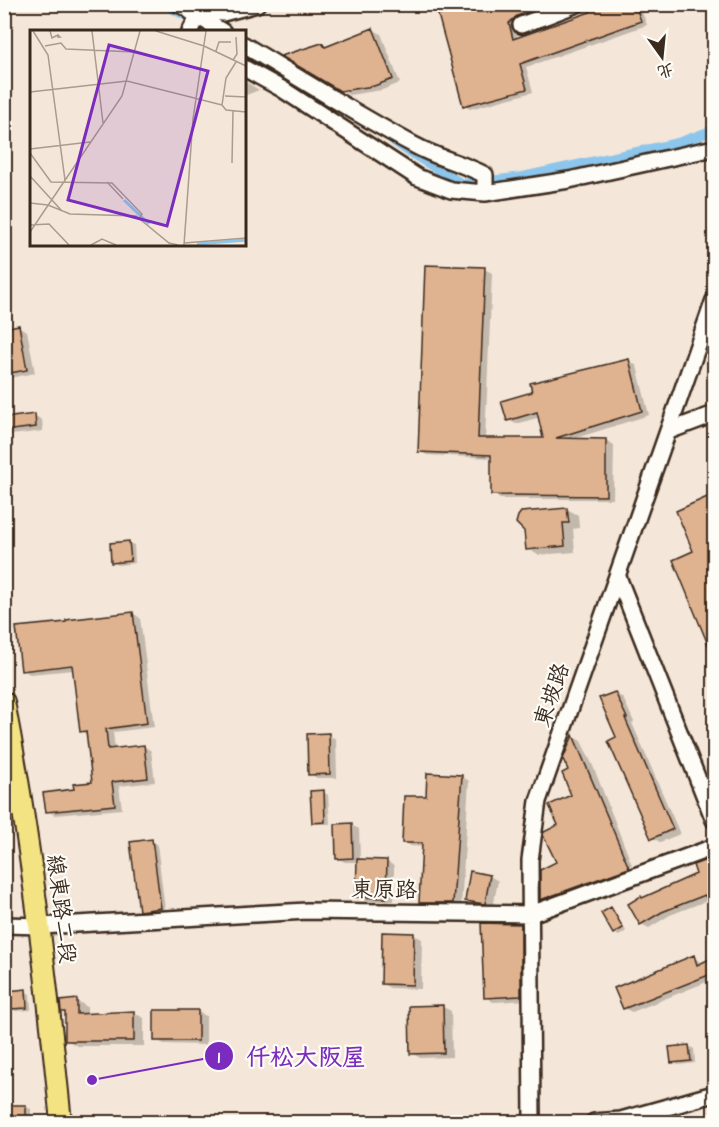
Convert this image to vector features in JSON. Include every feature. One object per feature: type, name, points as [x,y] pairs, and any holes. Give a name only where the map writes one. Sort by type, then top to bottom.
[{"type":"main road","name":"線東路二段","points":[[4,702],[19,776],[41,926],[61,1122]]},
{"type":"street","points":[[187,9],[223,13],[257,4]]},
{"type":"street","points":[[521,25],[544,10],[578,4]]},
{"type":"street","points":[[187,9],[190,30]]},
{"type":"street","points":[[187,9],[220,30]]},
{"type":"street","points":[[246,46],[415,146],[485,175],[485,193]]},
{"type":"street","points":[[246,69],[282,89],[417,177],[451,190],[485,193],[569,180],[714,148]]},
{"type":"street","name":"東坡路","points":[[532,1122],[530,860],[538,801],[714,300]]},
{"type":"street","points":[[669,431],[714,414]]},
{"type":"street","points":[[618,577],[714,820]]},
{"type":"street","name":"東原路","points":[[4,925],[41,926],[307,911],[531,914],[714,847]]},
{"type":"street","points":[[594,1122],[621,1120],[714,1094]]},
{"type":"building","points":[[462,4],[533,4],[534,10],[517,16],[509,23],[513,39],[590,12],[587,4],[596,4],[597,9],[610,4],[635,4],[641,21],[520,64],[527,89],[463,106],[437,11]]},
{"type":"building","points":[[373,28],[393,79],[374,86],[340,91],[281,56],[322,43],[325,47]]},
{"type":"building","points":[[425,265],[485,267],[478,438],[543,438],[537,412],[507,421],[501,401],[532,392],[530,383],[629,359],[642,411],[556,438],[606,439],[606,496],[491,495],[491,455],[418,452]]},
{"type":"building","points":[[19,325],[27,370],[4,374],[4,328]]},
{"type":"building","points":[[35,414],[36,427],[4,431],[4,418]]},
{"type":"building","points":[[714,494],[714,659],[673,560],[693,551],[676,511]]},
{"type":"building","points":[[567,508],[569,523],[563,523],[565,546],[526,550],[524,531],[516,523],[521,512]]},
{"type":"building","points":[[129,541],[131,561],[111,563],[110,543]]},
{"type":"building","points":[[133,612],[147,723],[106,729],[108,749],[144,745],[148,778],[112,782],[115,805],[46,812],[43,793],[74,789],[73,784],[92,782],[86,731],[80,732],[72,665],[21,671],[16,627]]},
{"type":"building","points":[[615,692],[673,829],[651,839],[608,741],[616,737],[599,698]]},
{"type":"building","points":[[329,733],[330,774],[308,775],[307,734]]},
{"type":"building","points":[[573,735],[629,868],[540,900],[540,870],[556,862],[543,835],[544,832],[558,825],[549,805],[571,795],[562,773],[568,770],[563,759]]},
{"type":"building","points":[[427,773],[462,775],[453,903],[419,903],[422,843],[402,843],[404,796],[426,796]]},
{"type":"building","points":[[324,790],[325,822],[312,823],[310,791]]},
{"type":"building","points":[[352,823],[353,858],[336,859],[335,824]]},
{"type":"building","points":[[152,839],[161,908],[139,911],[130,842]]},
{"type":"building","points":[[714,857],[714,895],[706,898],[705,895],[662,912],[640,925],[628,904],[641,896],[642,898],[696,874],[693,865]]},
{"type":"building","points":[[357,859],[387,860],[386,898],[356,897]]},
{"type":"building","points":[[470,871],[490,875],[485,904],[465,901]]},
{"type":"building","points":[[611,907],[623,928],[613,934],[601,913]]},
{"type":"building","points":[[481,923],[521,924],[521,996],[484,998]]},
{"type":"building","points":[[382,932],[414,933],[413,985],[381,984]]},
{"type":"building","points":[[694,955],[697,965],[714,957],[714,973],[623,1009],[614,988]]},
{"type":"building","points":[[26,989],[27,1008],[10,1009],[8,991]]},
{"type":"building","points":[[77,999],[77,1014],[134,1011],[134,1041],[65,1041],[65,1012],[61,1012],[60,1001]]},
{"type":"building","points":[[443,1005],[444,1053],[410,1054],[409,1006]]},
{"type":"building","points":[[154,1010],[198,1010],[198,1041],[154,1041]]},
{"type":"building","points":[[689,1045],[691,1061],[671,1063],[669,1047]]},
{"type":"building","points":[[4,1105],[26,1105],[26,1121],[4,1121]]},
{"type":"waterway","points":[[164,4],[185,15]]},
{"type":"waterway","points":[[394,141],[462,184],[523,177],[678,143],[714,130]]},
{"type":"place","name":"仟松大阪屋","points":[[92,1080]]}]
